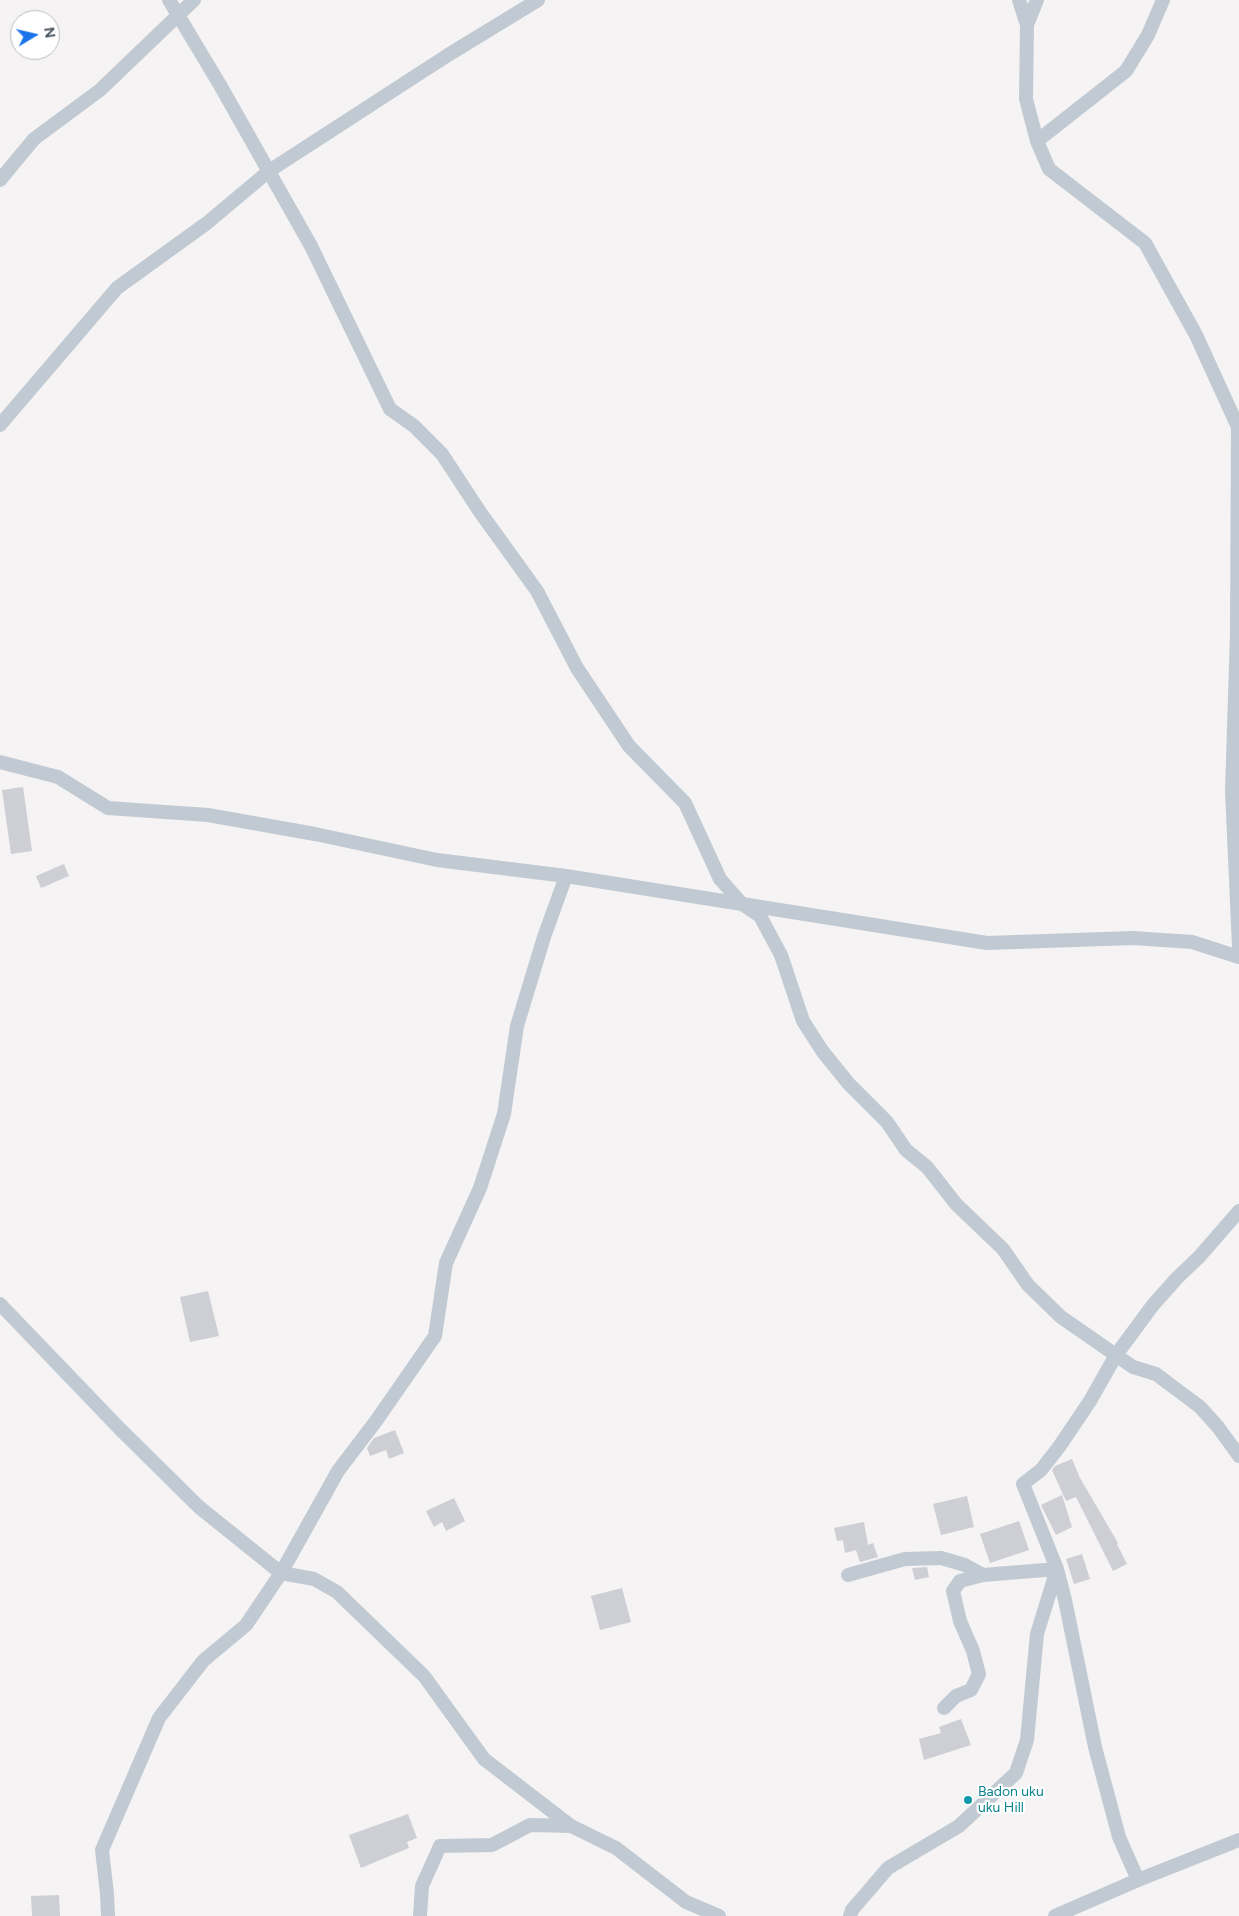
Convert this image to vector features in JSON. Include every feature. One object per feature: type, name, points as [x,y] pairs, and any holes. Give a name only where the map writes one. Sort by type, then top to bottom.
[{"type":"street","points":[[169,0],[311,246],[390,410],[414,426],[442,454],[480,512],[537,591],[577,668],[629,746],[685,803],[720,879],[742,904],[760,916],[781,955],[803,1021],[823,1052],[849,1084],[887,1122],[906,1150],[927,1167],[956,1204],[1003,1249],[1028,1285],[1061,1317],[1133,1368],[1156,1374],[1200,1407],[1218,1427],[1239,1456]]},
{"type":"street","points":[[0,180],[34,139],[100,90],[194,0]]},
{"type":"street","points":[[0,425],[118,288],[207,223],[269,171],[448,55],[538,0]]},
{"type":"street","points":[[1019,0],[1027,25],[1026,99],[1037,141],[1048,169],[1145,243],[1196,334],[1238,427],[1237,633],[1232,791],[1239,947]]},
{"type":"street","points":[[1027,25],[1037,0]]},
{"type":"street","points":[[1037,141],[1126,71],[1148,35],[1163,0]]},
{"type":"street","points":[[0,762],[58,777],[108,808],[208,815],[315,834],[437,860],[566,876],[988,943],[1133,938],[1192,942],[1239,957]]},
{"type":"street","points":[[108,1916],[102,1850],[160,1718],[203,1661],[246,1625],[281,1573],[338,1471],[376,1421],[435,1336],[446,1262],[480,1188],[504,1114],[517,1026],[544,937],[566,876]]},
{"type":"street","points":[[1138,1880],[1119,1837],[1095,1747],[1057,1569],[1023,1484],[1041,1470],[1059,1447],[1090,1401],[1116,1355],[1153,1305],[1199,1257],[1239,1211]]},
{"type":"street","points":[[0,1304],[120,1429],[199,1507],[281,1573],[314,1579],[338,1592],[424,1676],[484,1759],[571,1826],[616,1848],[686,1902],[719,1916]]},
{"type":"street","points":[[848,1575],[905,1559],[941,1558],[965,1565],[983,1575]]},
{"type":"street","points":[[944,1708],[956,1696],[972,1690],[979,1674],[973,1651],[960,1621],[953,1591],[960,1581],[983,1575],[1057,1569]]},
{"type":"street","points":[[850,1916],[852,1910],[888,1868],[959,1826],[1016,1773],[1026,1740],[1037,1634],[1057,1569]]},
{"type":"street","points":[[420,1916],[422,1886],[440,1846],[492,1845],[530,1825],[571,1826]]},
{"type":"street","points":[[1055,1916],[1138,1880],[1239,1840]]},
{"type":"building","points":[[23,787],[32,851],[11,854],[2,790]]},
{"type":"building","points":[[64,864],[69,876],[41,888],[36,876]]},
{"type":"building","points":[[208,1291],[219,1336],[190,1342],[180,1297]]},
{"type":"building","points":[[395,1430],[404,1453],[389,1459],[386,1450],[370,1456],[367,1448],[374,1438]]},
{"type":"building","points":[[1072,1459],[1080,1478],[1118,1543],[1127,1564],[1113,1571],[1076,1497],[1066,1501],[1052,1470],[1055,1466]]},
{"type":"building","points":[[1062,1495],[1072,1527],[1056,1535],[1041,1505]]},
{"type":"building","points":[[967,1496],[974,1527],[941,1535],[933,1504]]},
{"type":"building","points":[[454,1498],[465,1521],[446,1531],[442,1522],[434,1527],[426,1511]]},
{"type":"building","points":[[1019,1521],[1029,1550],[990,1563],[980,1534]]},
{"type":"building","points":[[864,1522],[868,1545],[873,1543],[878,1557],[860,1562],[856,1550],[845,1553],[843,1540],[837,1541],[834,1528]]},
{"type":"building","points":[[1082,1554],[1090,1579],[1074,1584],[1066,1559]]},
{"type":"building","points":[[927,1567],[929,1577],[915,1580],[912,1568]]},
{"type":"building","points":[[622,1588],[631,1622],[600,1630],[591,1596]]},
{"type":"building","points":[[961,1719],[971,1745],[924,1760],[919,1739],[941,1733],[939,1727]]},
{"type":"building","points":[[408,1814],[417,1838],[407,1842],[409,1848],[361,1868],[349,1835]]},
{"type":"building","points":[[59,1895],[60,1916],[32,1916],[31,1896]]},
{"type":"place","name":"Badon uku uku Hill","points":[[968,1800]]}]
